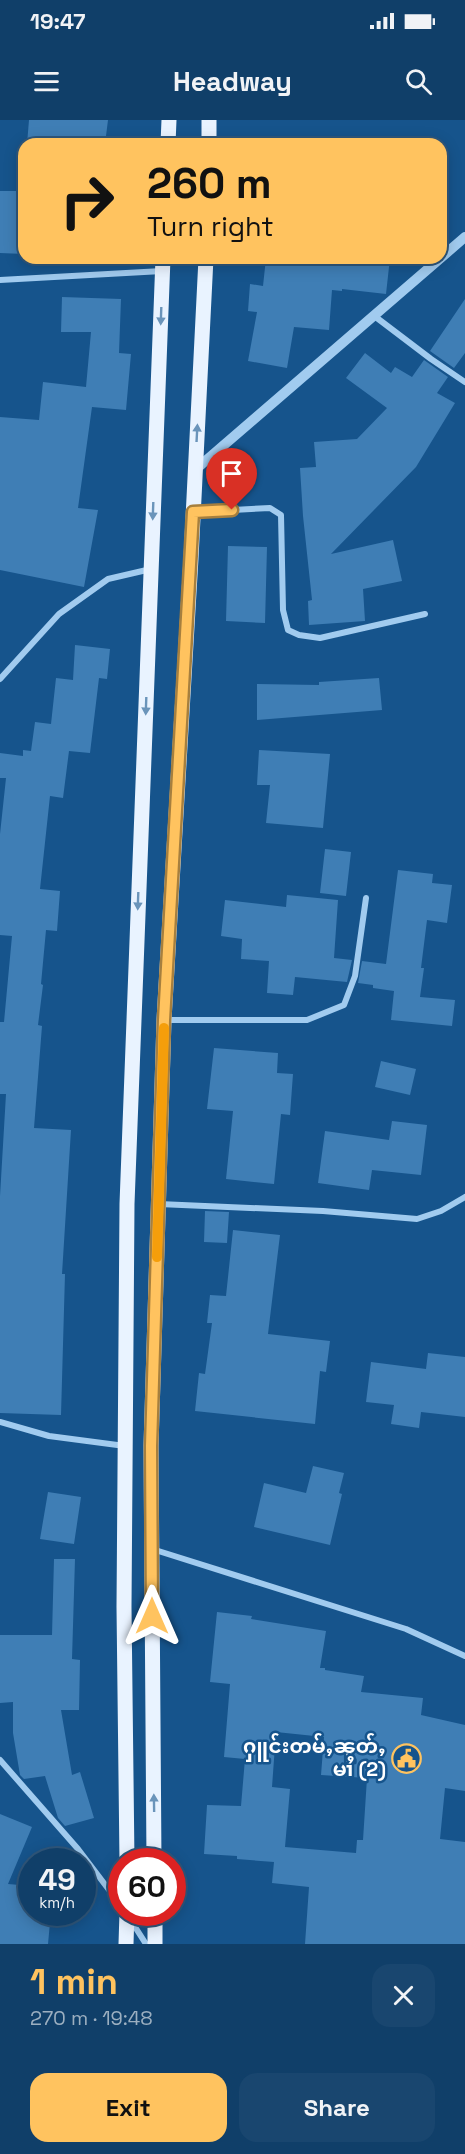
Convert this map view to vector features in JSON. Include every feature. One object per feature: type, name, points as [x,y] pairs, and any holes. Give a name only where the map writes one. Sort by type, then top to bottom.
[{"type":"main road","points":[[168,120],[168,138]]},
{"type":"main road","points":[[208,138],[209,120]]},
{"type":"main road","points":[[154,1848],[151,1446],[164,1020],[206,264]]},
{"type":"main road","points":[[127,1848],[125,1446],[127,1204],[163,265]]},
{"type":"main road","points":[[125,1926],[126,1944]]},
{"type":"main road","points":[[155,1926],[155,1944]]},
{"type":"street","points":[[447,252],[465,237]]},
{"type":"street","points":[[195,470],[433,264]]},
{"type":"street","points":[[0,280],[163,265]]},
{"type":"street","points":[[373,315],[465,382]]},
{"type":"street","points":[[193,512],[270,508],[281,515],[283,610],[288,630],[298,635],[320,638],[425,614]]},
{"type":"street","points":[[0,679],[59,614],[108,579],[151,569]]},
{"type":"street","points":[[164,1020],[306,1020],[344,1005],[355,976],[366,897]]},
{"type":"street","points":[[158,1204],[322,1211],[417,1219],[441,1211],[465,1197]]},
{"type":"street","points":[[0,1422],[49,1436],[125,1446]]},
{"type":"street","points":[[151,1549],[406,1629],[465,1656]]},
{"type":"street","points":[[0,1760],[78,1849],[108,1889]]},
{"type":"street","points":[[134,1926],[146,1944]]},
{"type":"building","points":[[29,120],[108,120],[106,138],[28,138]]},
{"type":"building","points":[[0,191],[18,191],[18,254],[0,253]]},
{"type":"building","points":[[265,264],[389,264],[386,294],[332,290],[329,330],[294,327],[287,368],[248,361],[257,312],[248,311],[250,284],[263,286]]},
{"type":"building","points":[[62,297],[121,299],[119,353],[131,354],[126,410],[92,407],[78,508],[98,510],[84,587],[0,570],[0,417],[39,420],[43,382],[86,387],[91,332],[61,332]]},
{"type":"building","points":[[465,299],[465,353],[454,368],[430,351]]},
{"type":"building","points":[[365,353],[391,373],[395,367],[412,377],[424,360],[448,377],[437,393],[455,403],[416,467],[331,554],[393,540],[402,581],[363,589],[365,621],[309,625],[308,601],[312,600],[300,468],[316,467],[314,442],[357,439],[387,408],[346,378]]},
{"type":"building","points":[[228,546],[267,547],[265,623],[226,621]]},
{"type":"building","points":[[75,645],[110,649],[107,679],[99,678],[90,753],[69,751],[63,798],[50,796],[40,889],[60,891],[57,931],[46,930],[38,1025],[42,1026],[34,1128],[71,1130],[62,1274],[65,1274],[61,1415],[0,1413],[0,1196],[6,1094],[0,1094],[0,1022],[4,1022],[12,936],[0,935],[0,834],[6,778],[0,778],[0,753],[23,756],[23,750],[31,751],[35,722],[51,724],[56,678],[73,680]]},
{"type":"building","points":[[379,678],[382,710],[257,720],[257,684],[319,685],[319,682]]},
{"type":"building","points":[[259,750],[330,754],[323,828],[266,823],[270,785],[257,785]]},
{"type":"building","points":[[325,849],[351,852],[346,896],[320,893]]},
{"type":"building","points":[[398,870],[433,874],[432,883],[452,885],[447,923],[427,920],[420,997],[455,1000],[452,1026],[391,1020],[394,991],[358,983],[362,961],[386,964]]},
{"type":"building","points":[[287,895],[338,900],[334,958],[352,960],[347,982],[295,977],[293,995],[267,993],[269,961],[241,959],[242,939],[221,936],[225,900],[286,907]]},
{"type":"building","points":[[214,1048],[278,1053],[277,1073],[293,1074],[290,1115],[281,1114],[274,1184],[226,1179],[233,1111],[207,1109]]},
{"type":"building","points":[[381,1061],[416,1069],[410,1095],[375,1087]]},
{"type":"building","points":[[392,1121],[427,1125],[421,1175],[372,1170],[369,1190],[318,1183],[325,1131],[389,1140]]},
{"type":"building","points":[[205,1211],[229,1212],[227,1243],[204,1242]]},
{"type":"building","points":[[233,1230],[280,1235],[268,1334],[330,1341],[326,1372],[320,1371],[315,1424],[195,1411],[199,1373],[205,1374],[212,1323],[207,1323],[210,1295],[226,1296]]},
{"type":"building","points":[[428,1353],[465,1357],[465,1417],[421,1412],[419,1428],[391,1424],[394,1405],[366,1402],[371,1362],[426,1369]]},
{"type":"building","points":[[313,1466],[344,1473],[339,1493],[342,1494],[330,1545],[254,1527],[264,1483],[306,1493]]},
{"type":"building","points":[[48,1492],[81,1497],[74,1544],[40,1539]]},
{"type":"building","points":[[54,1559],[75,1559],[72,1659],[80,1660],[79,1710],[61,1710],[72,1775],[80,1772],[94,1818],[65,1826],[58,1818],[45,1776],[24,1779],[20,1775],[13,1733],[13,1702],[0,1703],[0,1635],[52,1635]]},
{"type":"building","points":[[217,1612],[252,1616],[251,1619],[326,1631],[320,1668],[364,1676],[361,1692],[423,1698],[421,1715],[465,1725],[465,1791],[445,1788],[440,1839],[465,1842],[465,1944],[305,1944],[309,1887],[272,1883],[274,1862],[204,1854],[207,1805],[241,1806],[245,1759],[224,1757],[230,1684],[210,1682]],"holes":[[[276,1732],[324,1737],[321,1775],[367,1778],[363,1840],[357,1840],[356,1853],[285,1847],[290,1789],[272,1787]]]},
{"type":"building","points":[[0,1814],[32,1827],[23,1848],[18,1848],[18,1860],[8,1884],[18,1885],[18,1926],[50,1926],[48,1944],[0,1944]]},
{"type":"slow traffic","points":[[157,1257],[164,1028]]},
{"type":"place","name":"ႁူင်းတမ်ႇၼူတ်ႇ မၢႆ (2)","points":[[407,1758]]},
{"type":"route","points":[[152,1616],[151,1446],[164,1020],[193,512],[232,510]]}]
